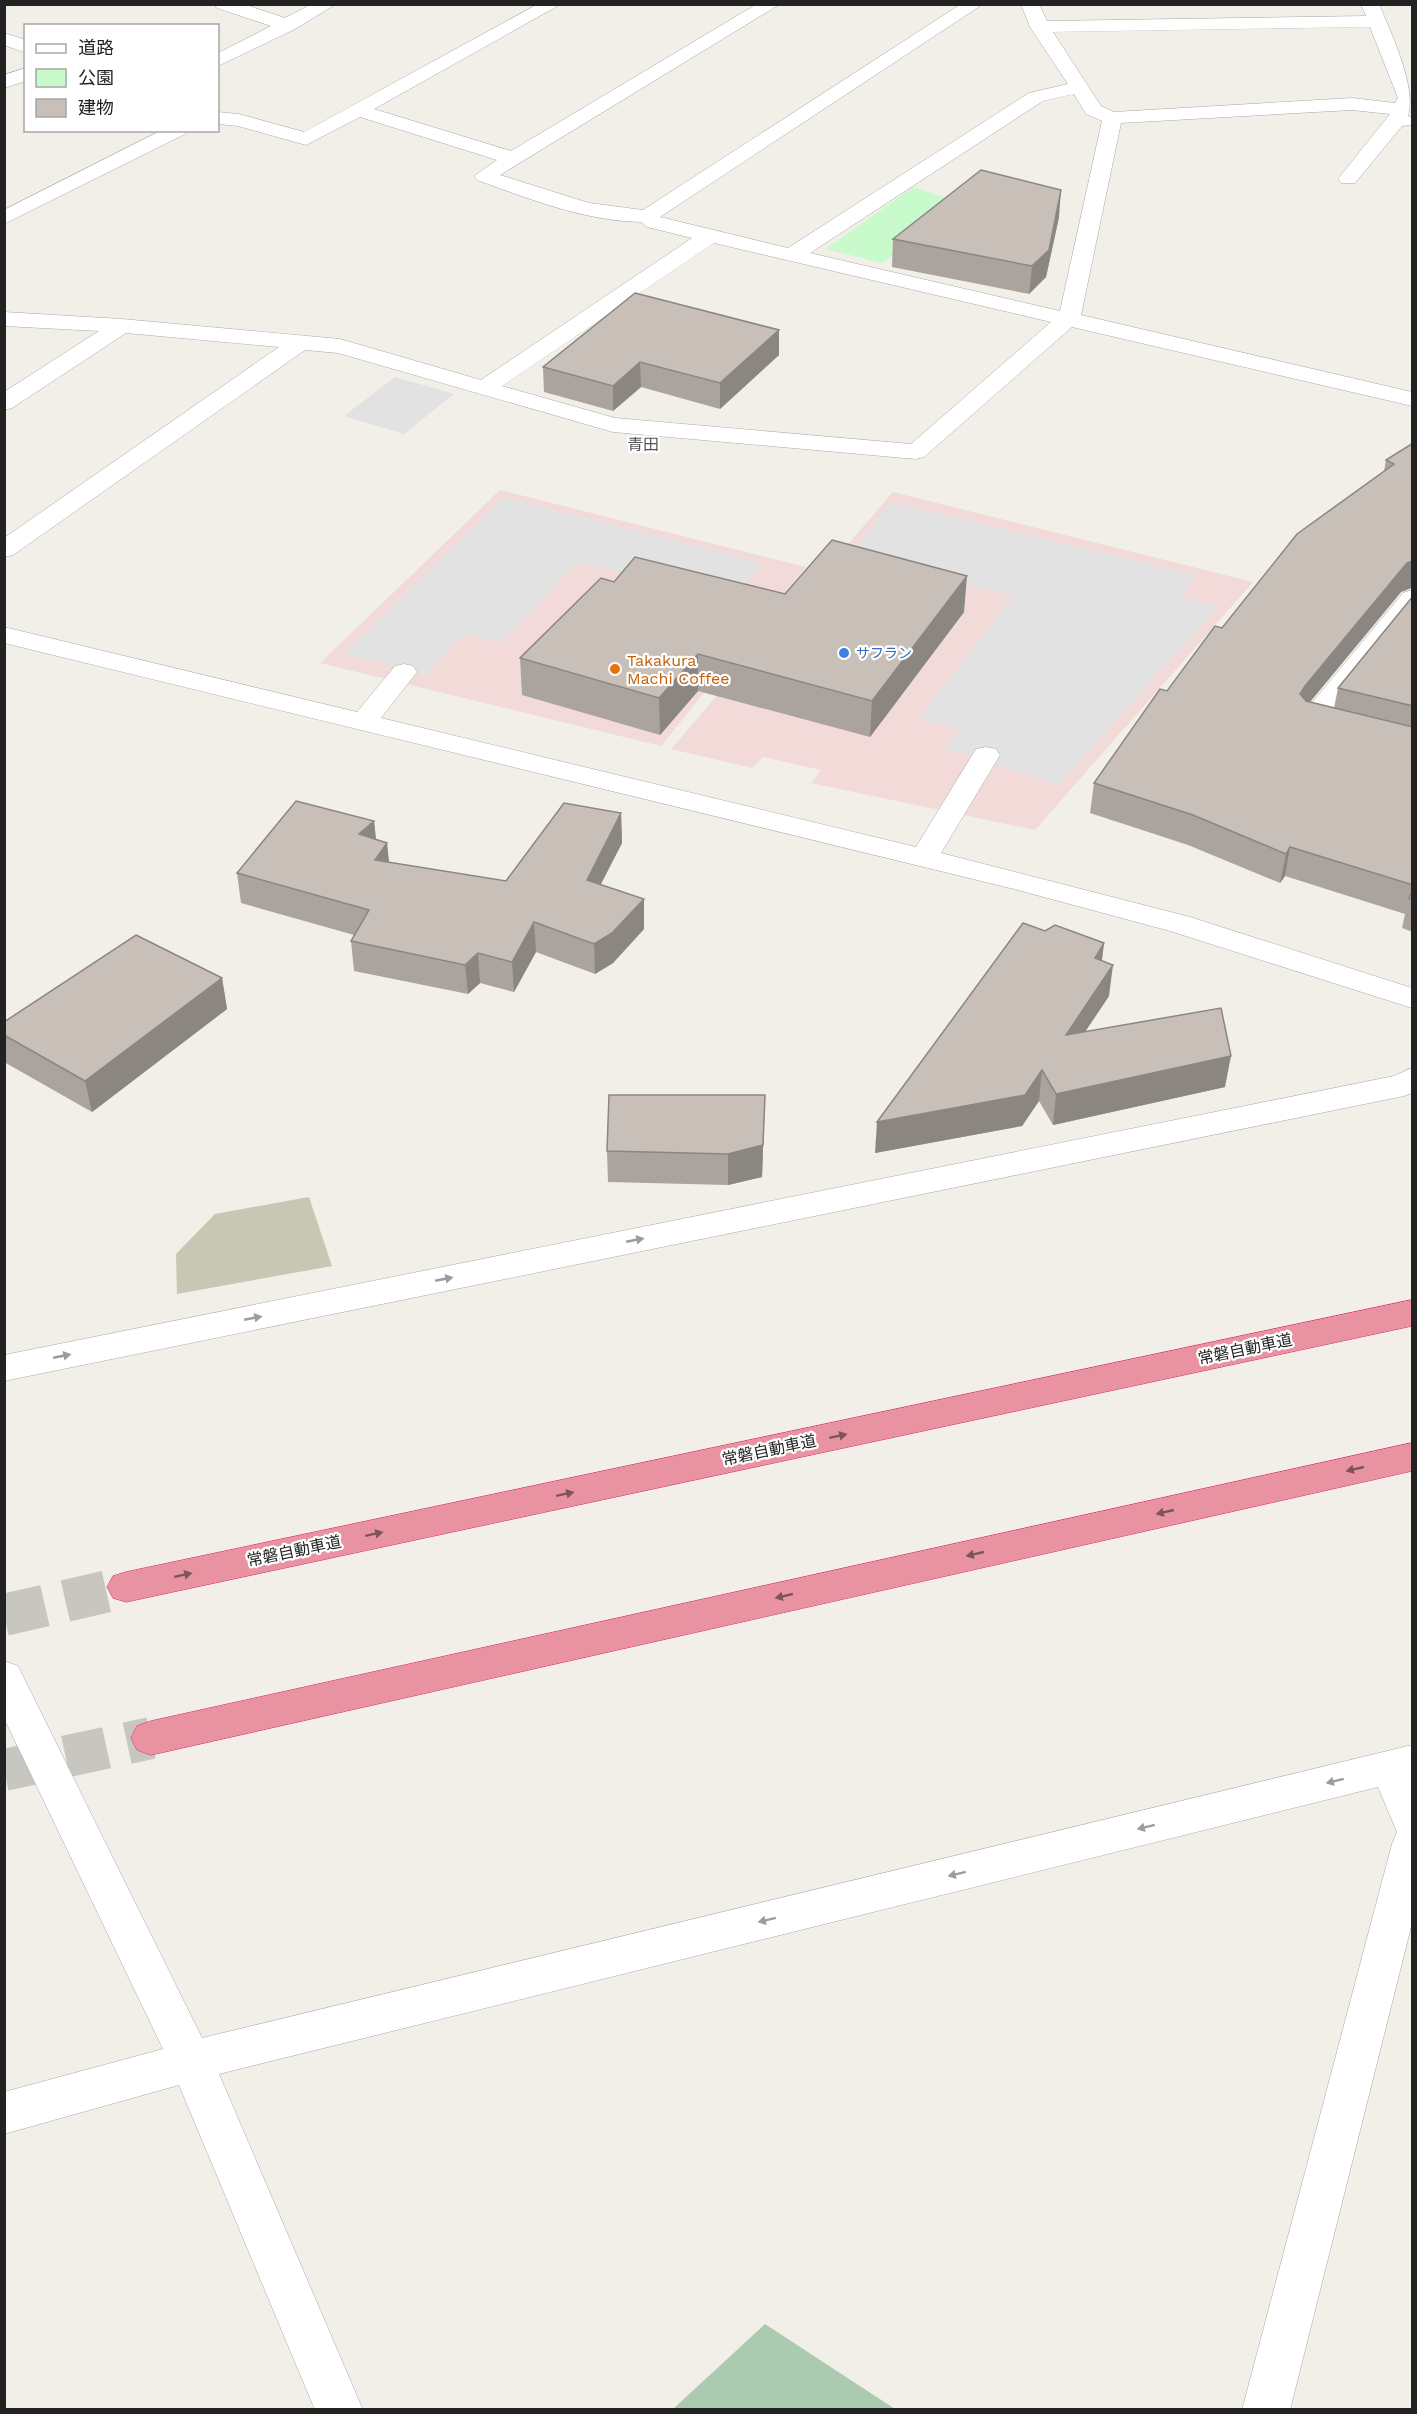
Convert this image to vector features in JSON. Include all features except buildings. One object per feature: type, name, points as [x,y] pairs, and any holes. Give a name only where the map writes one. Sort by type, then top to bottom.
[{"type":"highway","name":"常磐自動車道","points":[[126,1587],[1413,1313]]},
{"type":"highway","points":[[151,1738],[1413,1456]]},
{"type":"street","points":[[223,4],[288,25]]},
{"type":"street","points":[[219,60],[327,4]]},
{"type":"street","points":[[219,118],[239,120],[306,139],[552,4]]},
{"type":"street","points":[[771,4],[484,176],[529,192],[629,217],[647,216],[974,4]]},
{"type":"street","points":[[1030,4],[1039,27],[1093,110],[1112,118],[1352,104],[1404,117]]},
{"type":"street","points":[[1039,27],[1374,13],[1408,98],[1404,117],[1348,179]]},
{"type":"street","points":[[4,38],[24,46]]},
{"type":"street","points":[[4,82],[24,75]]},
{"type":"street","points":[[793,254],[1036,97],[1080,87]]},
{"type":"street","points":[[359,111],[512,158]]},
{"type":"street","points":[[4,319],[122,326],[340,345],[613,425],[916,452],[1069,318],[1112,118]]},
{"type":"street","points":[[4,218],[174,132]]},
{"type":"street","points":[[647,216],[654,223],[1413,399]]},
{"type":"street","points":[[485,387],[710,236]]},
{"type":"street","points":[[4,403],[122,326]]},
{"type":"street","points":[[4,550],[301,342]]},
{"type":"street","points":[[1413,598],[1311,722],[1413,747]]},
{"type":"street","points":[[4,635],[924,858],[1180,924],[1413,998]]},
{"type":"street","points":[[363,723],[404,672]]},
{"type":"street","points":[[924,858],[986,755]]},
{"type":"street","points":[[4,1368],[1404,1085],[1413,1079]]},
{"type":"street","points":[[4,1677],[191,2061],[339,2409]]},
{"type":"street","points":[[4,2113],[191,2061],[1401,1765],[1413,1820]]},
{"type":"street","points":[[1266,2409],[1413,1844]]},
{"type":"shaded area","points":[[395,377],[454,394],[404,434],[344,416]]},
{"type":"shaded area","points":[[500,490],[806,567],[661,746],[320,663]]},
{"type":"shaded area","points":[[893,492],[1253,582],[1035,830],[811,783],[821,770],[763,757],[752,768],[671,749]]},
{"type":"shaded area","points":[[503,497],[763,563],[730,601],[578,562],[500,643],[464,634],[424,675],[344,653]]},
{"type":"shaded area","points":[[891,502],[1195,575],[1182,598],[1219,606],[1058,785],[945,748],[960,729],[918,719],[1013,596],[850,555]]},
{"type":"shaded area","points":[[309,1197],[332,1266],[177,1294],[176,1254],[215,1214]]},
{"type":"green space","points":[[913,187],[965,204],[882,263],[826,249]]},
{"type":"green space","points":[[765,2324],[895,2409],[673,2409]]},
{"type":"tunnel","points":[[4,1615],[126,1587]]},
{"type":"tunnel","points":[[4,1770],[151,1738]]},
{"type":"place","name":"サフラン","points":[[844,653]]},
{"type":"place","name":"Takakura Machi Coffee","points":[[615,669]]},
{"type":"district","name":"青田","points":[[643,444]]}]
